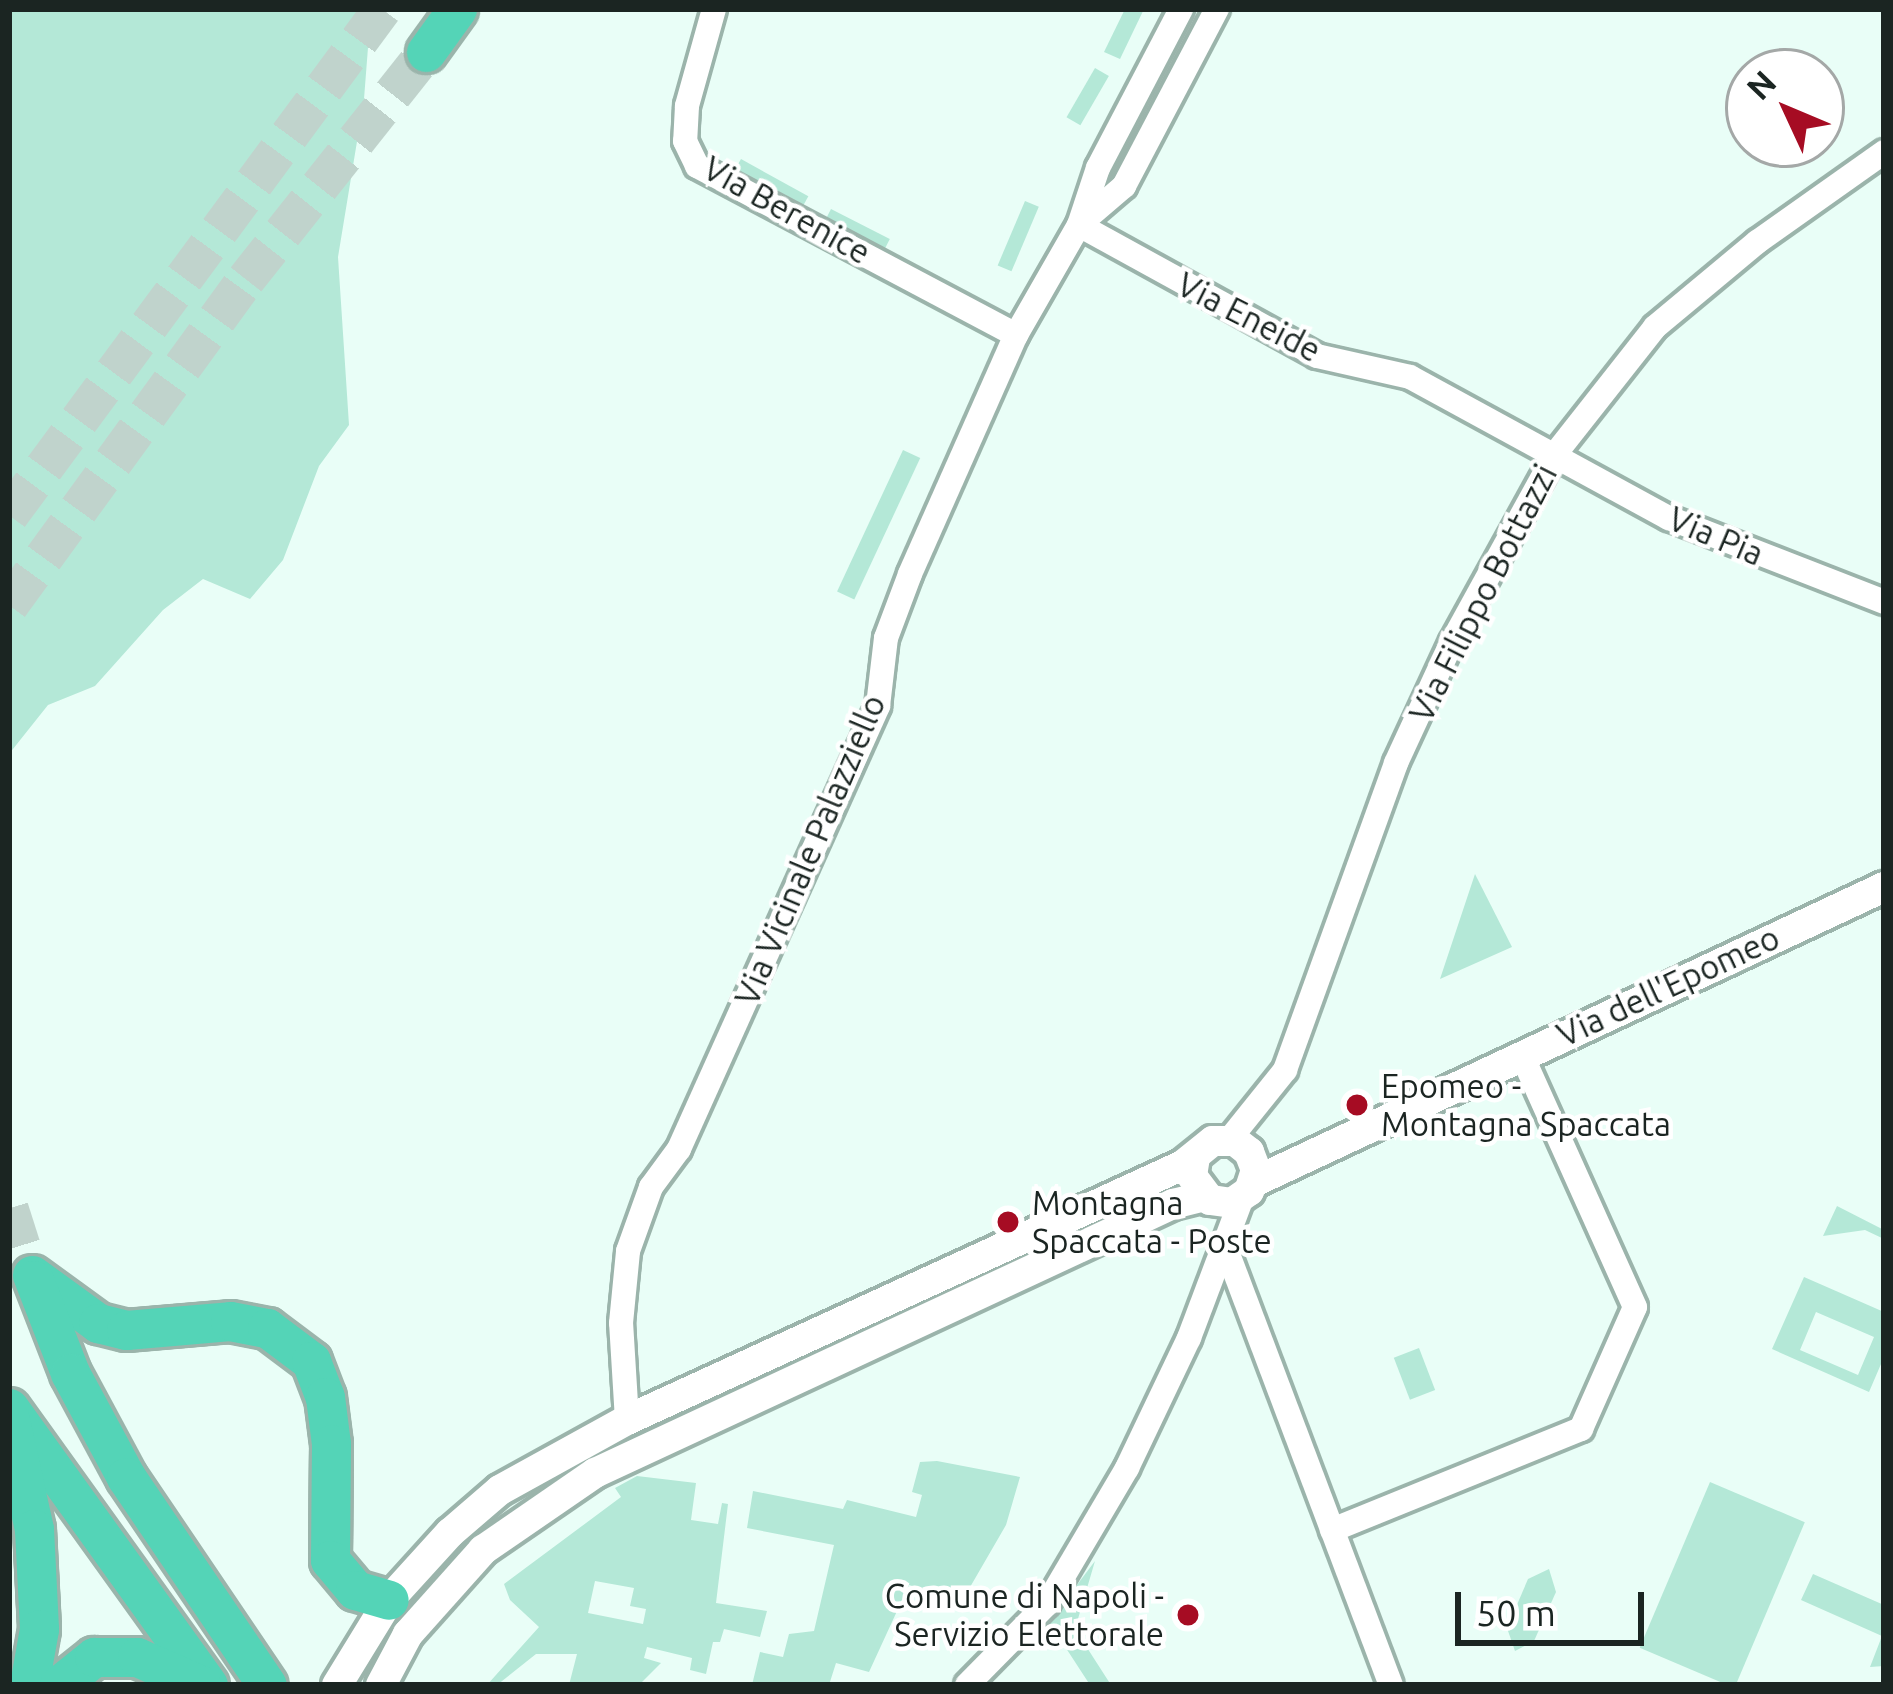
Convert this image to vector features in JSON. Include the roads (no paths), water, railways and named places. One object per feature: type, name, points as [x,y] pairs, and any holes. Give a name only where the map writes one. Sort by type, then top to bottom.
[{"type":"highway","points":[[426,52],[457,9]]},
{"type":"highway","points":[[258,1672],[126,1477],[70,1372],[28,1266],[98,1323],[126,1330],[176,1322],[267,1328],[311,1361],[325,1397],[331,1444],[330,1560],[356,1589],[389,1600]]},
{"type":"highway","points":[[9,1411],[34,1529],[39,1629],[29,1685]]},
{"type":"highway","points":[[9,1411],[204,1685]]},
{"type":"highway","points":[[59,1685],[94,1657],[137,1657],[204,1685]]},
{"type":"street","name":"Via Berenice","points":[[714,9],[686,106],[685,140],[697,166],[1016,335]]},
{"type":"street","name":"Via Vicinale Palazziello","points":[[627,1420],[621,1323],[628,1251],[651,1186],[680,1149],[878,706],[886,638],[1016,335],[1079,225],[1098,169],[1181,9]]},
{"type":"street","name":"Via Vicinale Palazziello","points":[[1079,225],[1124,186],[1216,9]]},
{"type":"street","name":"Via Filippo Bottazzi","points":[[1237,1144],[1286,1070],[1396,763],[1452,642],[1556,453],[1654,327],[1757,242],[1884,152]]},
{"type":"street","name":"Via Eneide","points":[[1079,225],[1317,356],[1409,377],[1556,453]]},
{"type":"street","name":"Via Pia","points":[[1556,453],[1669,518],[1884,602]]},
{"type":"street","name":"Via dell'Epomeo","points":[[381,1685],[408,1634],[483,1550],[595,1473],[1173,1204],[1231,1200],[1322,1149],[1884,887]]},
{"type":"street","points":[[1332,1530],[1581,1430],[1635,1307],[1522,1055]]},
{"type":"street","points":[[337,1685],[389,1600],[450,1533],[500,1490],[627,1420],[717,1383],[1196,1156],[1213,1141],[1237,1144],[1254,1161],[1231,1200],[1225,1246],[1189,1338],[1104,1507],[1047,1604],[967,1685]]},
{"type":"street","name":"Via dell'Epomeo","points":[[1237,1144],[1322,1149]]},
{"type":"street","points":[[1196,1156],[1192,1176],[1231,1200]]},
{"type":"street","points":[[1225,1246],[1391,1685]]},
{"type":"tunnel","points":[[9,515],[382,9]]},
{"type":"tunnel","points":[[9,605],[246,279],[426,52]]},
{"type":"tunnel","points":[[9,1208],[25,1258]]},
{"type":"place","name":"Epomeo - Montagna Spaccata","points":[[1357,1105]]},
{"type":"place","name":"Montagna Spaccata - Poste","points":[[1008,1222]]},
{"type":"place","name":"Comune di Napoli - Servizio Elettorale","points":[[1188,1615]]}]
